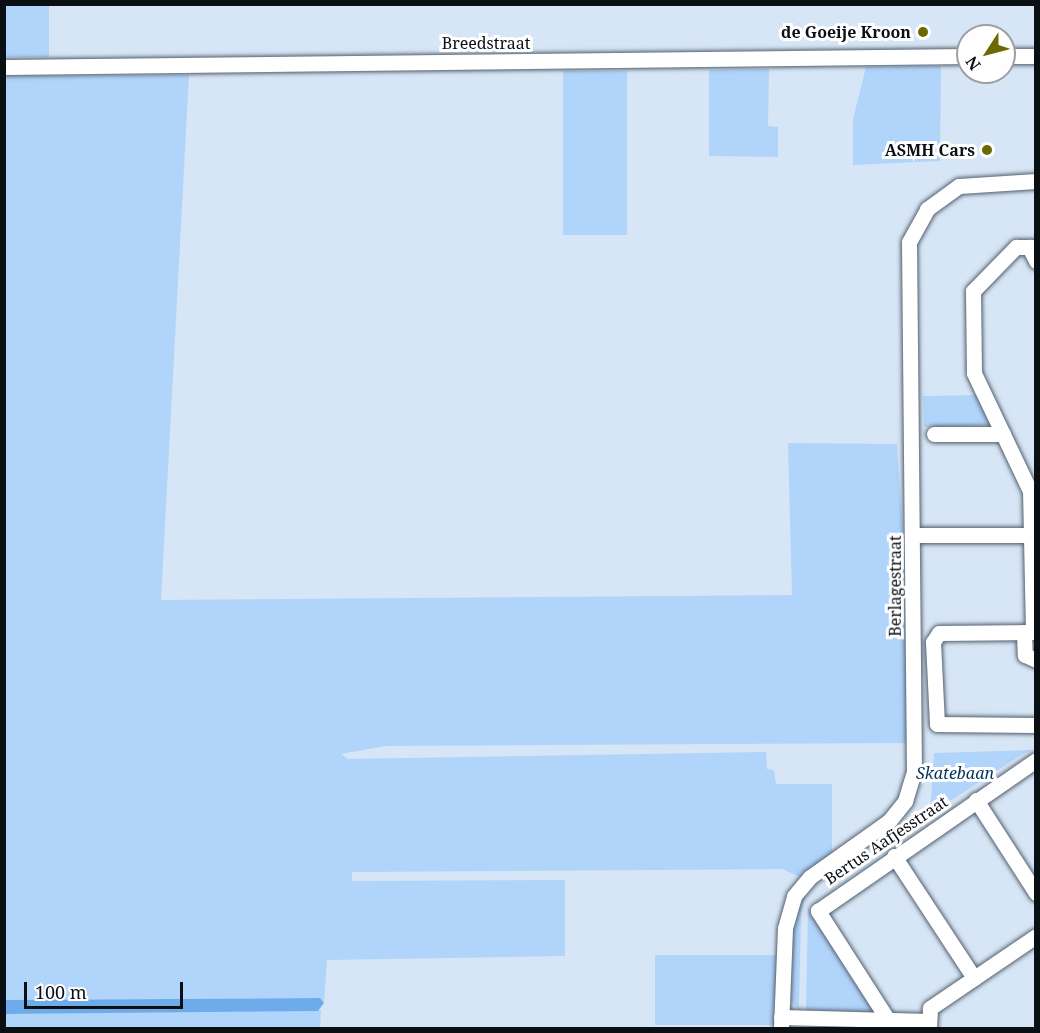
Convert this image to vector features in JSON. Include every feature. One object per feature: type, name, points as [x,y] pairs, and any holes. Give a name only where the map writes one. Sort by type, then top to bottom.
[{"type":"street","name":"Breedstraat","points":[[4,67],[956,56]]},
{"type":"street","points":[[1016,56],[1035,56]]},
{"type":"street","name":"Berlagestraat","points":[[781,1023],[785,928],[794,896],[810,877],[889,821],[910,787],[913,534],[908,272],[914,229],[932,204],[959,186],[1035,181]]},
{"type":"street","points":[[1033,251],[1016,247],[973,291],[974,373],[1030,491],[1033,535],[1031,632],[1025,656],[1035,660]]},
{"type":"street","points":[[934,434],[1003,434]]},
{"type":"street","points":[[913,534],[1033,535]]},
{"type":"street","points":[[1031,632],[934,636],[937,724],[1035,724]]},
{"type":"street","name":"Bertus Aafjesstraat","points":[[888,1020],[818,910],[1035,760]]},
{"type":"street","points":[[976,800],[1035,893]]},
{"type":"street","points":[[894,856],[974,978]]},
{"type":"street","points":[[781,1023],[888,1020],[929,1025],[930,1008],[1035,936]]},
{"type":"green space","points":[[4,5],[49,5],[49,57],[4,57]]},
{"type":"green space","points":[[941,66],[940,161],[853,165],[853,119],[866,67]]},
{"type":"green space","points":[[769,69],[768,126],[778,127],[778,157],[709,156],[709,70]]},
{"type":"green space","points":[[563,71],[627,71],[627,235],[563,235]]},
{"type":"green space","points":[[189,75],[161,600],[792,595],[788,443],[897,444],[907,594],[907,743],[385,746],[341,754],[348,759],[766,752],[767,769],[774,770],[776,784],[832,784],[832,854],[799,877],[783,869],[352,872],[352,881],[565,880],[565,956],[327,960],[324,1003],[320,998],[5,1000],[4,76]]},
{"type":"green space","points":[[980,395],[993,425],[924,427],[923,396]]},
{"type":"green space","name":"Skatebaan","points":[[1033,750],[1021,755],[930,814],[934,753]]},
{"type":"green space","points":[[808,887],[801,913],[799,1010],[791,1001],[791,933],[799,898]]},
{"type":"green space","points":[[808,908],[816,918],[876,1012],[806,1012]]},
{"type":"green space","points":[[655,955],[776,955],[776,1025],[655,1025]]},
{"type":"green space","points":[[321,1010],[320,1028],[5,1028],[4,1014]]},
{"type":"shaded area","points":[[320,998],[324,1003],[318,1011],[5,1014],[5,1000]]},
{"type":"place","name":"de Goeije Kroon","points":[[923,32]]},
{"type":"place","name":"ASMH Cars","points":[[987,150]]}]
